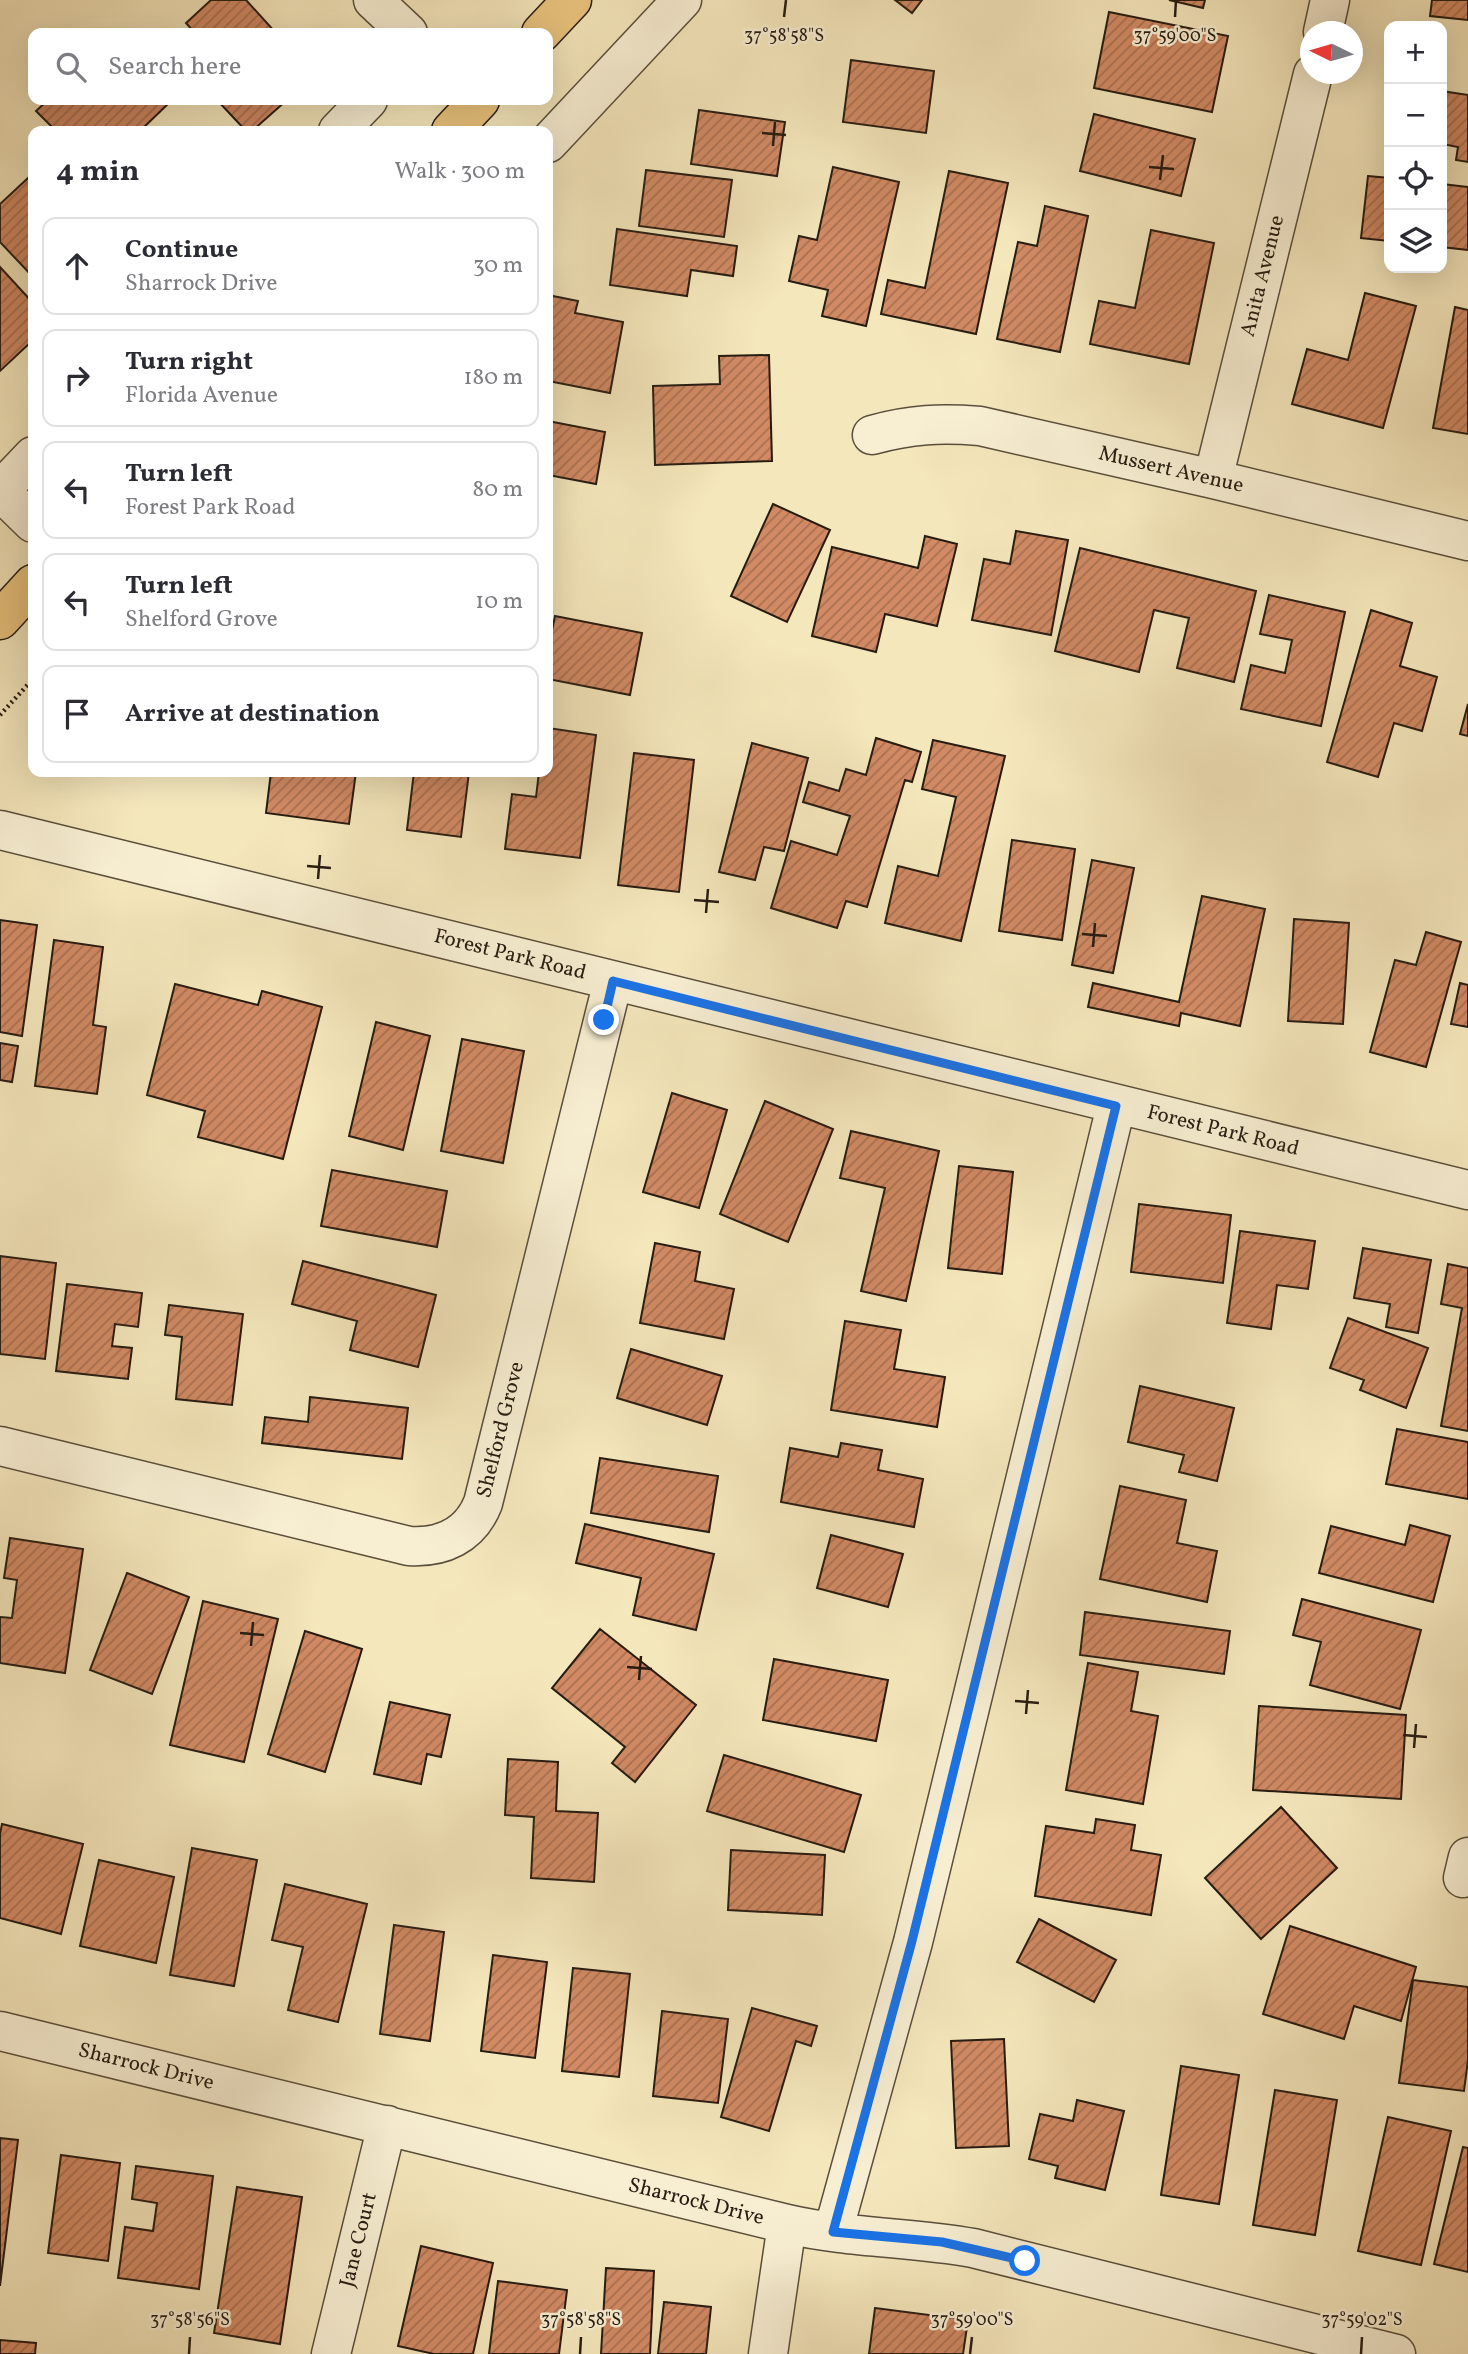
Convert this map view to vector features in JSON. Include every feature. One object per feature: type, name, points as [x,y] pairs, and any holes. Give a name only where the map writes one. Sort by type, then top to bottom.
[{"type":"main road","points":[[546,28],[572,0]]},
{"type":"main road","points":[[456,126],[475,105]]},
{"type":"main road","points":[[0,620],[28,589]]},
{"type":"street","points":[[373,0],[403,28]]},
{"type":"street","points":[[553,138],[682,0]]},
{"type":"street","points":[[1326,21],[1331,0]]},
{"type":"street","name":"Anita Avenue","points":[[1213,479],[1310,84]]},
{"type":"street","points":[[343,126],[363,105]]},
{"type":"street","name":"Mussert Avenue","points":[[872,435],[903,426],[944,423],[980,426],[1468,541]]},
{"type":"street","points":[[28,461],[0,491],[28,518]]},
{"type":"street","name":"Forest Park Road","points":[[0,830],[1116,1106],[1468,1190]]},
{"type":"street","name":"Shelford Grove","points":[[0,1446],[409,1546],[429,1548],[445,1543],[463,1532],[478,1516],[483,1503],[613,981]]},
{"type":"street","points":[[833,2232],[912,1941],[1116,1106]]},
{"type":"street","name":"Sharrock Drive","points":[[0,2031],[786,2224],[973,2248],[1373,2351]]},
{"type":"street","name":"Jane Court","points":[[331,2354],[387,2125]]},
{"type":"street","points":[[768,2354],[786,2224]]},
{"type":"path","points":[[0,715],[28,684]]},
{"type":"building","points":[[211,0],[246,0],[271,28],[190,28],[186,23]]},
{"type":"building","points":[[895,0],[922,0],[912,13]]},
{"type":"building","points":[[1169,0],[1205,0],[1203,8]]},
{"type":"building","points":[[1432,0],[1468,0],[1468,20],[1430,16]]},
{"type":"building","points":[[1109,12],[1228,36],[1212,112],[1094,88]]},
{"type":"building","points":[[851,60],[934,71],[926,133],[843,122]]},
{"type":"building","points":[[1447,92],[1468,95],[1468,162],[1456,160],[1458,147],[1447,145]]},
{"type":"building","points":[[43,105],[167,105],[145,126],[51,126],[36,111]]},
{"type":"building","points":[[222,105],[281,105],[258,126],[241,126]]},
{"type":"building","points":[[699,110],[785,122],[777,176],[691,164]]},
{"type":"building","points":[[1094,114],[1195,139],[1181,196],[1080,171]]},
{"type":"building","points":[[833,167],[899,182],[866,326],[822,316],[828,290],[789,281],[799,236],[817,240]]},
{"type":"building","points":[[646,170],[732,180],[724,237],[639,226]]},
{"type":"building","points":[[949,171],[1008,183],[976,334],[881,314],[888,280],[925,288]]},
{"type":"building","points":[[1368,176],[1384,178],[1384,240],[1361,238]]},
{"type":"building","points":[[28,178],[28,272],[0,242],[0,204]]},
{"type":"building","points":[[1447,185],[1468,187],[1468,250],[1447,248]]},
{"type":"building","points":[[1045,206],[1088,216],[1060,352],[997,339],[1018,242],[1037,246]]},
{"type":"building","points":[[617,229],[737,246],[733,276],[691,270],[687,296],[610,285]]},
{"type":"building","points":[[1151,230],[1214,243],[1189,364],[1090,344],[1099,301],[1135,308]]},
{"type":"building","points":[[0,267],[28,298],[28,345],[0,371]]},
{"type":"building","points":[[1365,293],[1416,306],[1383,428],[1292,404],[1307,349],[1348,360]]},
{"type":"building","points":[[553,296],[578,301],[575,313],[623,322],[610,393],[553,382]]},
{"type":"building","points":[[1455,307],[1468,310],[1468,434],[1433,428]]},
{"type":"building","points":[[769,355],[772,461],[655,465],[653,386],[720,384],[719,356]]},
{"type":"building","points":[[553,422],[605,432],[596,484],[553,476]]},
{"type":"building","points":[[773,504],[830,530],[787,622],[731,596]]},
{"type":"building","points":[[1016,531],[1068,540],[1051,635],[972,620],[984,559],[1010,564]]},
{"type":"building","points":[[925,536],[957,544],[937,626],[885,614],[876,652],[812,636],[832,547],[918,568]]},
{"type":"building","points":[[1080,548],[1256,591],[1234,682],[1177,668],[1189,618],[1154,610],[1139,672],[1055,651]]},
{"type":"building","points":[[1269,595],[1345,612],[1321,726],[1241,709],[1251,665],[1285,673],[1292,640],[1260,634]]},
{"type":"building","points":[[1371,610],[1412,623],[1400,666],[1437,677],[1422,731],[1394,723],[1378,777],[1327,762]]},
{"type":"building","points":[[555,616],[642,633],[630,695],[553,680]]},
{"type":"building","points":[[1468,704],[1468,736],[1460,734]]},
{"type":"building","points":[[553,729],[596,735],[580,858],[505,849],[512,794],[536,797],[538,777],[553,777]]},
{"type":"building","points":[[876,738],[921,752],[912,782],[905,780],[867,907],[846,901],[837,928],[771,908],[791,841],[837,855],[850,816],[803,802],[809,782],[839,791],[846,769],[866,775]]},
{"type":"building","points":[[933,740],[1005,756],[961,941],[885,923],[898,866],[938,876],[956,797],[922,789]]},
{"type":"building","points":[[752,743],[808,758],[784,851],[764,847],[755,880],[719,872]]},
{"type":"building","points":[[634,753],[694,760],[679,892],[618,885]]},
{"type":"building","points":[[270,777],[355,777],[349,824],[266,813]]},
{"type":"building","points":[[413,777],[468,777],[461,837],[407,830]]},
{"type":"building","points":[[1012,840],[1075,849],[1062,940],[999,931]]},
{"type":"building","points":[[1092,860],[1134,868],[1113,973],[1072,965]]},
{"type":"building","points":[[1202,896],[1265,909],[1240,1026],[1181,1013],[1179,1026],[1088,1007],[1093,983],[1179,1002]]},
{"type":"building","points":[[1294,919],[1349,923],[1343,1024],[1288,1021]]},
{"type":"building","points":[[0,920],[37,925],[22,1036],[0,1032]]},
{"type":"building","points":[[1426,932],[1461,942],[1426,1067],[1370,1052],[1395,960],[1416,965]]},
{"type":"building","points":[[54,940],[103,947],[93,1025],[106,1027],[97,1094],[35,1086]]},
{"type":"building","points":[[1460,983],[1468,985],[1468,1027],[1451,1024]]},
{"type":"building","points":[[175,984],[258,1005],[262,991],[322,1007],[283,1159],[198,1137],[205,1111],[147,1095]]},
{"type":"building","points":[[376,1022],[430,1036],[403,1150],[349,1136]]},
{"type":"building","points":[[462,1039],[524,1051],[503,1163],[441,1151]]},
{"type":"building","points":[[0,1043],[18,1046],[12,1082],[0,1080]]},
{"type":"building","points":[[672,1093],[727,1110],[699,1208],[643,1192]]},
{"type":"building","points":[[765,1101],[833,1129],[788,1242],[720,1214]]},
{"type":"building","points":[[851,1131],[939,1151],[906,1301],[861,1291],[885,1188],[840,1178]]},
{"type":"building","points":[[959,1166],[1013,1172],[1002,1274],[948,1268]]},
{"type":"building","points":[[332,1170],[447,1191],[437,1247],[321,1226]]},
{"type":"building","points":[[1139,1204],[1231,1215],[1223,1283],[1131,1272]]},
{"type":"building","points":[[1240,1231],[1315,1241],[1308,1289],[1277,1285],[1271,1329],[1227,1323]]},
{"type":"building","points":[[655,1243],[700,1252],[695,1281],[734,1289],[724,1339],[640,1323]]},
{"type":"building","points":[[1363,1248],[1431,1260],[1418,1333],[1386,1327],[1390,1304],[1354,1298]]},
{"type":"building","points":[[0,1256],[56,1263],[45,1359],[0,1354]]},
{"type":"building","points":[[303,1261],[436,1295],[418,1367],[350,1350],[357,1321],[292,1304]]},
{"type":"building","points":[[1448,1264],[1468,1268],[1468,1431],[1441,1426],[1462,1308],[1441,1304]]},
{"type":"building","points":[[67,1284],[142,1293],[138,1327],[115,1324],[112,1346],[132,1348],[128,1379],[56,1371]]},
{"type":"building","points":[[169,1305],[243,1314],[232,1405],[176,1399],[182,1337],[165,1335]]},
{"type":"building","points":[[1348,1318],[1428,1348],[1406,1408],[1360,1390],[1364,1380],[1330,1368]]},
{"type":"building","points":[[845,1321],[901,1330],[894,1369],[945,1377],[937,1427],[831,1410]]},
{"type":"building","points":[[631,1349],[722,1376],[707,1425],[617,1398]]},
{"type":"building","points":[[1140,1386],[1234,1408],[1217,1481],[1179,1472],[1184,1455],[1128,1442]]},
{"type":"building","points":[[310,1397],[408,1408],[402,1459],[262,1443],[265,1417],[308,1422]]},
{"type":"building","points":[[1397,1429],[1468,1442],[1468,1499],[1386,1484]]},
{"type":"building","points":[[841,1443],[882,1450],[878,1470],[923,1479],[914,1527],[781,1502],[790,1448],[838,1457]]},
{"type":"building","points":[[600,1458],[718,1476],[709,1532],[591,1513]]},
{"type":"building","points":[[1120,1486],[1186,1500],[1177,1543],[1217,1551],[1207,1602],[1100,1579]]},
{"type":"building","points":[[585,1524],[714,1554],[696,1630],[633,1615],[641,1578],[576,1563]]},
{"type":"building","points":[[1410,1525],[1450,1536],[1433,1602],[1319,1573],[1331,1526],[1405,1545]]},
{"type":"building","points":[[831,1535],[903,1554],[888,1607],[817,1588]]},
{"type":"building","points":[[10,1538],[83,1549],[65,1673],[0,1663],[0,1617],[12,1618],[17,1580],[4,1578]]},
{"type":"building","points":[[127,1573],[189,1597],[152,1694],[90,1670]]},
{"type":"building","points":[[1302,1599],[1421,1630],[1400,1709],[1310,1685],[1321,1642],[1293,1635]]},
{"type":"building","points":[[203,1601],[278,1619],[244,1762],[170,1745]]},
{"type":"building","points":[[1085,1612],[1230,1631],[1224,1674],[1080,1655]]},
{"type":"building","points":[[600,1629],[696,1705],[635,1782],[612,1763],[625,1747],[552,1688]]},
{"type":"building","points":[[305,1631],[362,1649],[325,1772],[268,1754]]},
{"type":"building","points":[[774,1659],[888,1680],[876,1741],[763,1720]]},
{"type":"building","points":[[1088,1663],[1138,1672],[1131,1711],[1158,1716],[1143,1804],[1066,1790]]},
{"type":"building","points":[[390,1702],[450,1715],[441,1757],[427,1754],[421,1784],[374,1774]]},
{"type":"building","points":[[1259,1706],[1406,1715],[1401,1799],[1253,1790]]},
{"type":"building","points":[[724,1755],[861,1795],[844,1852],[707,1811]]},
{"type":"building","points":[[508,1759],[558,1762],[556,1811],[598,1813],[594,1882],[531,1878],[534,1817],[505,1815]]},
{"type":"building","points":[[1281,1807],[1337,1868],[1261,1939],[1205,1878]]},
{"type":"building","points":[[1096,1819],[1135,1825],[1131,1850],[1161,1855],[1151,1915],[1035,1896],[1046,1826],[1094,1833]]},
{"type":"building","points":[[2,1824],[83,1844],[61,1934],[0,1918]]},
{"type":"building","points":[[192,1848],[257,1860],[234,1986],[170,1975]]},
{"type":"building","points":[[731,1850],[825,1855],[822,1915],[728,1910]]},
{"type":"building","points":[[99,1860],[174,1877],[156,1963],[80,1946]]},
{"type":"building","points":[[285,1884],[367,1904],[338,2022],[288,2010],[303,1947],[272,1940]]},
{"type":"building","points":[[1039,1919],[1116,1960],[1094,2002],[1017,1962]]},
{"type":"building","points":[[394,1925],[444,1932],[430,2041],[380,2034]]},
{"type":"building","points":[[1290,1926],[1416,1967],[1401,2021],[1354,2006],[1344,2039],[1263,2014]]},
{"type":"building","points":[[493,1955],[547,1962],[535,2058],[481,2051]]},
{"type":"building","points":[[573,1968],[630,1974],[619,2077],[562,2071]]},
{"type":"building","points":[[1413,1980],[1468,1987],[1468,2060],[1464,2091],[1399,2083]]},
{"type":"building","points":[[752,2008],[817,2026],[811,2046],[796,2041],[769,2131],[721,2117]]},
{"type":"building","points":[[662,2011],[728,2019],[718,2103],[653,2096]]},
{"type":"building","points":[[1004,2039],[1009,2146],[956,2148],[951,2041]]},
{"type":"building","points":[[1181,2066],[1239,2075],[1219,2204],[1161,2195]]},
{"type":"building","points":[[1275,2090],[1337,2100],[1315,2235],[1253,2225]]},
{"type":"building","points":[[1077,2100],[1124,2111],[1105,2190],[1055,2178],[1058,2166],[1029,2159],[1040,2114],[1073,2121]]},
{"type":"building","points":[[1388,2117],[1451,2131],[1421,2265],[1358,2251]]},
{"type":"building","points":[[0,2138],[18,2140],[0,2286]]},
{"type":"building","points":[[1463,2147],[1468,2148],[1468,2272],[1434,2264]]},
{"type":"building","points":[[61,2155],[120,2163],[108,2261],[48,2253]]},
{"type":"building","points":[[136,2166],[213,2176],[199,2289],[118,2278],[125,2227],[153,2231],[157,2203],[132,2199]]},
{"type":"building","points":[[237,2187],[302,2197],[280,2344],[214,2333]]},
{"type":"building","points":[[421,2246],[493,2263],[473,2354],[434,2354],[398,2346]]},
{"type":"building","points":[[606,2268],[654,2271],[650,2354],[601,2354]]},
{"type":"building","points":[[498,2281],[567,2290],[559,2354],[489,2354]]},
{"type":"building","points":[[664,2302],[711,2307],[706,2354],[658,2354]]},
{"type":"building","points":[[875,2308],[968,2320],[963,2354],[869,2354]]},
{"type":"building","points":[[0,2340],[36,2343],[35,2354],[0,2354]]},
{"type":"route","points":[[604,1020],[613,981],[1116,1106],[912,1941],[833,2232],[942,2242],[1025,2261]]}]
